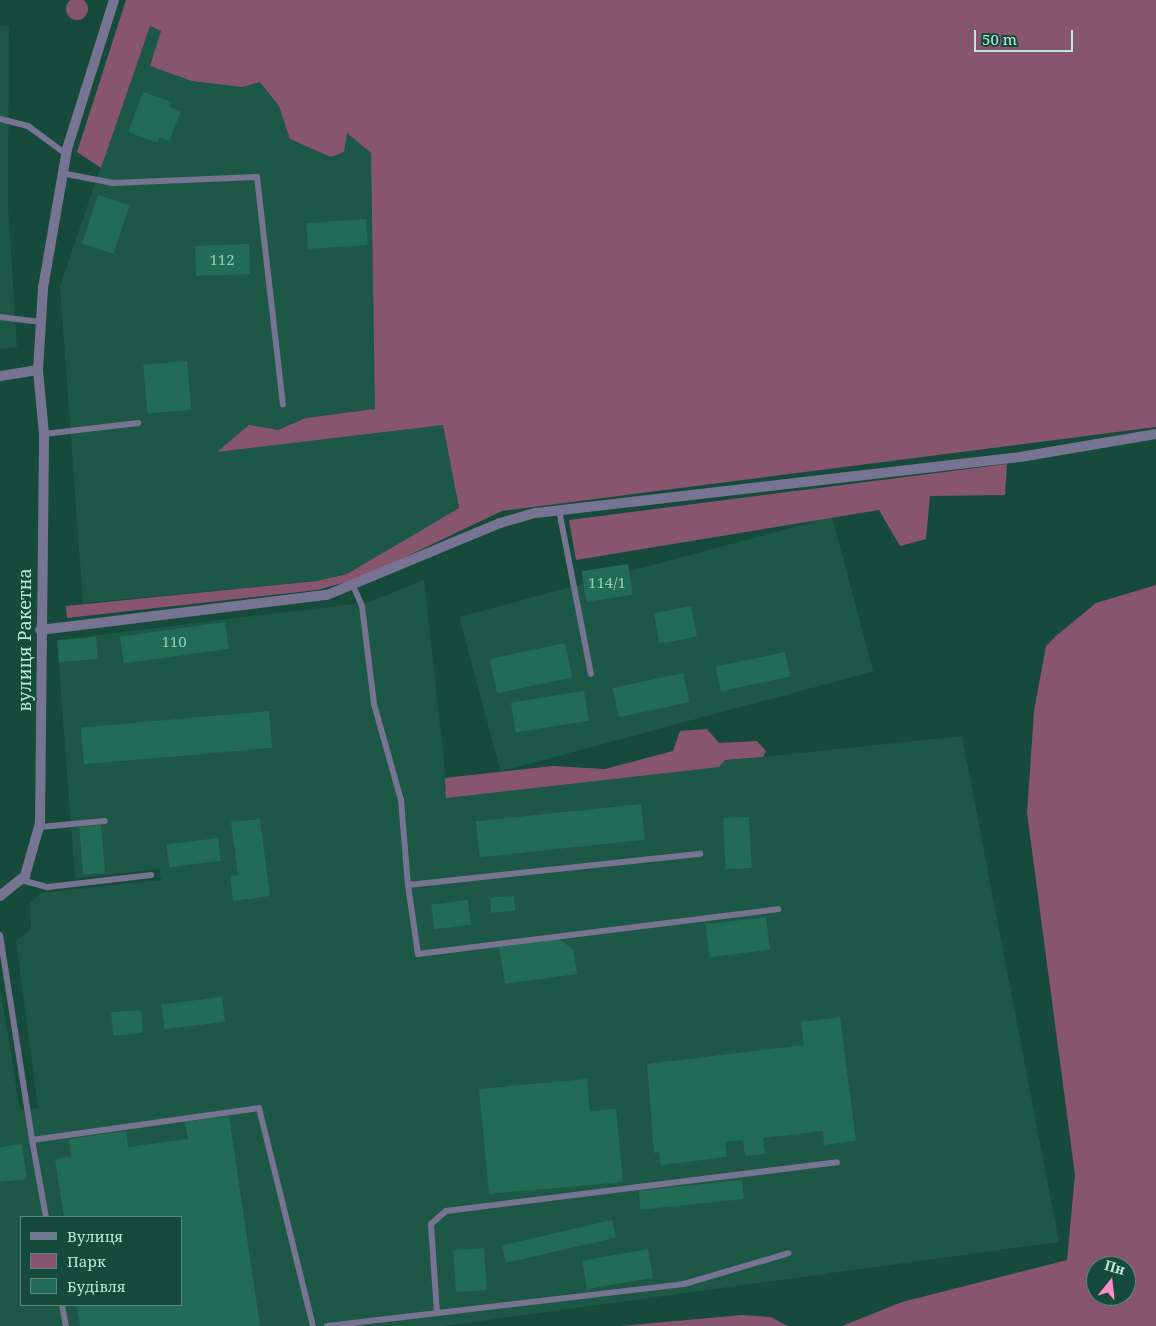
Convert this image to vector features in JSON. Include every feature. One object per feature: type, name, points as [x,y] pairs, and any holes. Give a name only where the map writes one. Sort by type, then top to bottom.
[{"type":"street","name":"вулиця Ракетна","points":[[0,896],[21,880],[32,863],[40,827],[40,630],[44,434],[38,370],[41,322],[61,173],[114,0]]},
{"type":"street","points":[[0,376],[38,370]]},
{"type":"street","points":[[40,630],[327,595],[354,588],[500,523],[559,510],[1026,456],[1156,434]]},
{"type":"lane","points":[[0,119],[28,126],[66,154]]},
{"type":"lane","points":[[61,173],[113,183],[256,177],[283,405]]},
{"type":"lane","points":[[0,317],[41,322]]},
{"type":"lane","points":[[44,434],[138,424]]},
{"type":"lane","points":[[559,510],[591,674]]},
{"type":"lane","points":[[354,588],[362,606],[374,704],[401,800],[408,885],[418,954],[778,910]]},
{"type":"lane","points":[[40,827],[105,821]]},
{"type":"lane","points":[[408,885],[700,854]]},
{"type":"lane","points":[[21,880],[48,887],[151,875]]},
{"type":"lane","points":[[0,935],[46,1216]]},
{"type":"lane","points":[[32,1140],[258,1108],[313,1326]]},
{"type":"lane","points":[[437,1313],[431,1224],[446,1211],[837,1162]]},
{"type":"lane","points":[[327,1326],[684,1284],[789,1253]]},
{"type":"lane","points":[[62,1306],[66,1326]]},
{"type":"shaded area","points":[[0,26],[9,26],[8,206],[17,347],[0,349]]},
{"type":"shaded area","points":[[149,26],[283,78],[371,153],[376,430],[443,425],[459,508],[347,574],[317,581],[83,603],[60,286]]},
{"type":"shaded area","points":[[832,517],[873,672],[501,771],[459,617]]},
{"type":"shaded area","points":[[424,580],[447,790],[962,736],[1059,1242],[444,1326],[0,1326],[0,987],[20,1110],[38,1108],[16,941],[31,929],[30,903],[41,893],[161,880],[159,869],[75,878],[57,640],[370,602]]},
{"type":"green space","points":[[81,-1],[88,9],[85,17],[77,20],[69,17],[66,9],[69,1]]},
{"type":"green space","points":[[126,0],[1156,0],[1156,427],[502,511],[361,578],[317,590],[67,618],[66,606],[317,581],[347,574],[459,508],[443,425],[217,452],[249,425],[278,430],[306,418],[375,409],[371,153],[347,133],[344,152],[331,157],[290,139],[279,106],[260,82],[242,87],[192,81],[150,66],[161,31],[150,26],[101,168],[77,152]]},
{"type":"green space","points":[[1007,464],[1005,495],[930,496],[926,539],[900,546],[879,510],[576,560],[569,520]]},
{"type":"green space","points":[[1156,585],[1156,1326],[842,1326],[902,1302],[1067,1260],[1075,1175],[1027,813],[1034,711],[1046,646],[1096,603]]},
{"type":"green space","points":[[707,729],[719,743],[757,741],[766,751],[763,757],[725,760],[719,767],[446,798],[445,778],[553,766],[605,769],[673,751],[680,731]]},
{"type":"green space","points":[[742,1315],[771,1317],[788,1326],[620,1326]]},
{"type":"building","points":[[143,92],[172,102],[170,107],[181,111],[169,141],[159,137],[157,143],[128,132]]},
{"type":"building","points":[[98,195],[129,205],[114,254],[82,244]]},
{"type":"building","points":[[366,219],[368,245],[308,249],[306,223]]},
{"type":"building","points":[[249,244],[250,274],[196,276],[195,246]]},
{"type":"building","points":[[187,361],[191,410],[147,414],[143,365]]},
{"type":"building","points":[[628,564],[633,595],[586,602],[582,571]]},
{"type":"building","points":[[691,606],[697,636],[660,644],[654,613]]},
{"type":"building","points":[[225,622],[229,649],[124,663],[120,637]]},
{"type":"building","points":[[96,637],[98,659],[59,662],[57,640]]},
{"type":"building","points":[[565,643],[572,677],[497,693],[490,659]]},
{"type":"building","points":[[785,652],[790,676],[721,691],[716,667]]},
{"type":"building","points":[[683,673],[689,702],[619,717],[613,688]]},
{"type":"building","points":[[584,691],[589,721],[516,732],[511,703]]},
{"type":"building","points":[[269,711],[272,748],[84,764],[81,727]]},
{"type":"building","points":[[641,804],[645,840],[480,857],[476,821]]},
{"type":"building","points":[[749,817],[752,868],[726,869],[723,818]]},
{"type":"building","points":[[260,819],[270,896],[233,901],[230,876],[238,875],[231,822]]},
{"type":"building","points":[[101,825],[105,873],[83,875],[79,827]]},
{"type":"building","points":[[218,838],[221,861],[169,867],[166,844]]},
{"type":"building","points":[[514,896],[515,911],[491,913],[490,898]]},
{"type":"building","points":[[468,900],[471,925],[434,929],[431,905]]},
{"type":"building","points":[[766,917],[770,950],[709,957],[705,924]]},
{"type":"building","points":[[559,939],[573,949],[577,974],[505,984],[499,947]]},
{"type":"building","points":[[222,997],[225,1022],[165,1029],[161,1004]]},
{"type":"building","points":[[141,1010],[143,1033],[113,1036],[111,1013]]},
{"type":"building","points":[[840,1017],[856,1141],[824,1145],[823,1131],[763,1138],[765,1154],[745,1156],[743,1140],[725,1142],[727,1157],[661,1165],[659,1152],[654,1153],[647,1064],[804,1045],[801,1022]]},
{"type":"building","points":[[587,1079],[590,1111],[616,1109],[623,1182],[489,1194],[479,1089]]},
{"type":"building","points":[[229,1116],[260,1326],[80,1326],[77,1306],[182,1306],[182,1216],[64,1216],[55,1159],[71,1157],[69,1139],[126,1131],[128,1147],[188,1139],[185,1122]]},
{"type":"building","points":[[22,1144],[27,1179],[0,1182],[0,1147]]},
{"type":"building","points":[[742,1180],[744,1199],[641,1210],[639,1191]]},
{"type":"building","points":[[612,1220],[616,1238],[506,1263],[502,1245]]},
{"type":"building","points":[[484,1248],[487,1290],[456,1292],[453,1250]]},
{"type":"building","points":[[648,1249],[653,1278],[587,1289],[582,1261]]}]
